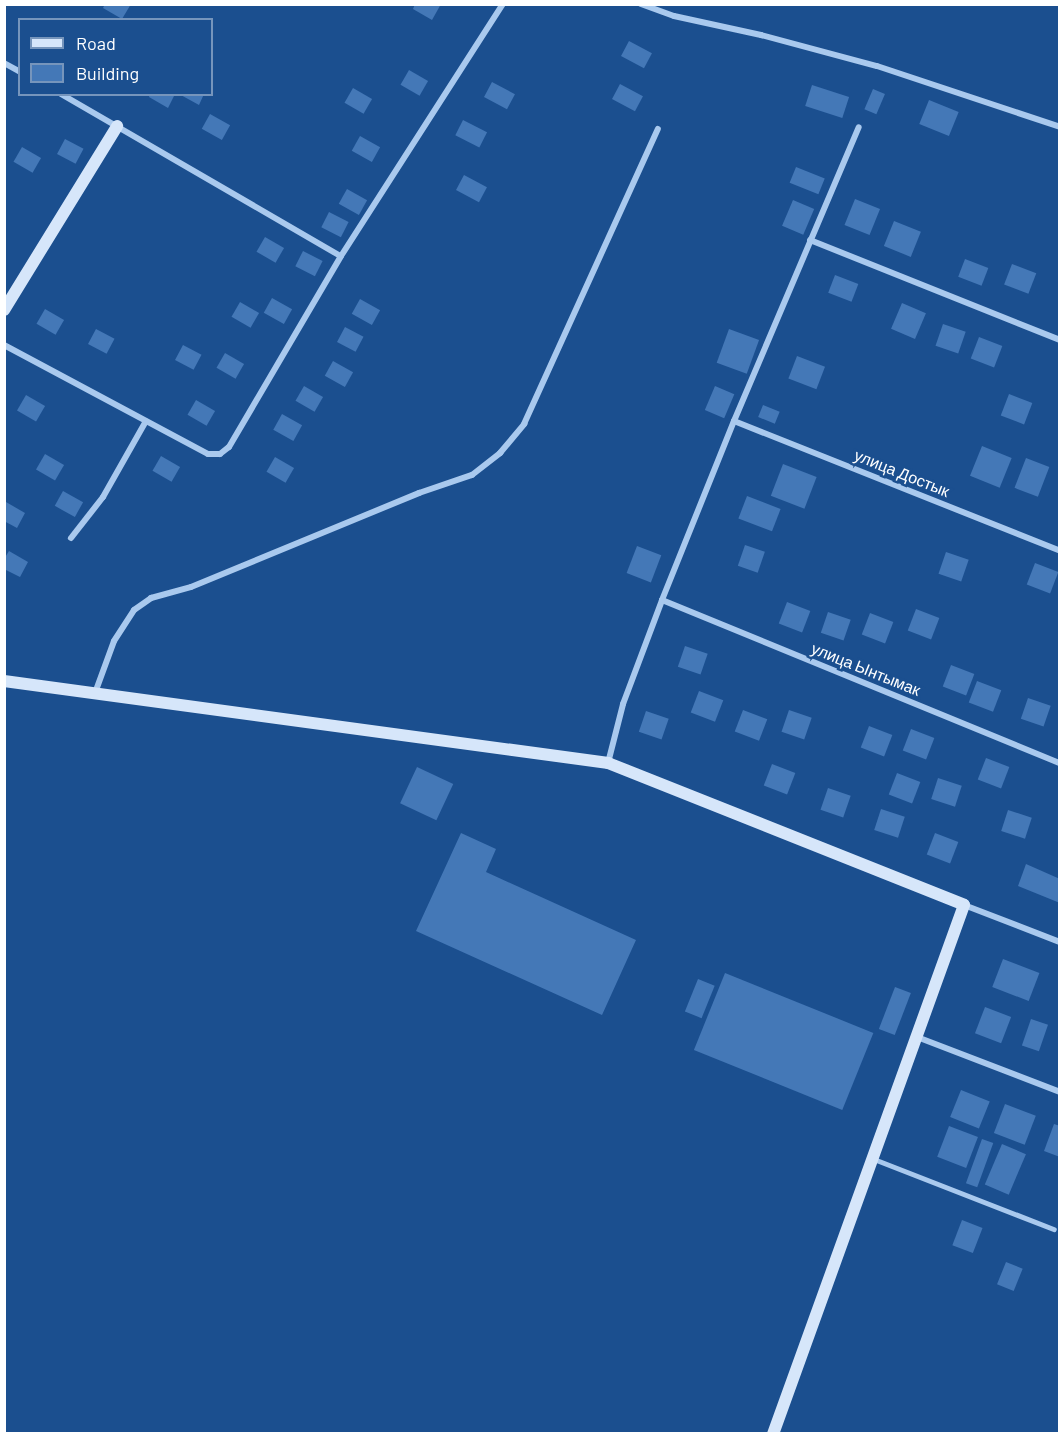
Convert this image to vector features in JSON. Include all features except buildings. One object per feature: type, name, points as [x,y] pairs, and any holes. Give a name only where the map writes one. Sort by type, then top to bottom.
[{"type":"street","points":[[4,345],[208,454],[220,454],[229,447],[341,256],[503,4]]},
{"type":"street","points":[[641,4],[674,16],[761,34],[877,66],[1059,127]]},
{"type":"street","points":[[4,63],[18,71]]},
{"type":"street","points":[[64,96],[341,256]]},
{"type":"street","points":[[4,310],[117,126]]},
{"type":"street","points":[[608,763],[623,704],[662,600],[734,421],[859,127]]},
{"type":"street","points":[[94,693],[114,641],[134,610],[151,598],[191,587],[419,493],[472,475],[500,453],[524,424],[658,129]]},
{"type":"street","points":[[810,240],[1059,340]]},
{"type":"street","points":[[71,538],[103,497],[146,421]]},
{"type":"street","name":"улица Достык","points":[[734,421],[1059,551]]},
{"type":"street","name":"улица Ынтымак","points":[[662,600],[1059,763]]},
{"type":"street","points":[[4,681],[608,763],[1059,942]]},
{"type":"street","points":[[773,1434],[964,905]]},
{"type":"street","points":[[917,1037],[1059,1092]]},
{"type":"lane","points":[[872,1158],[1054,1229]]}]
